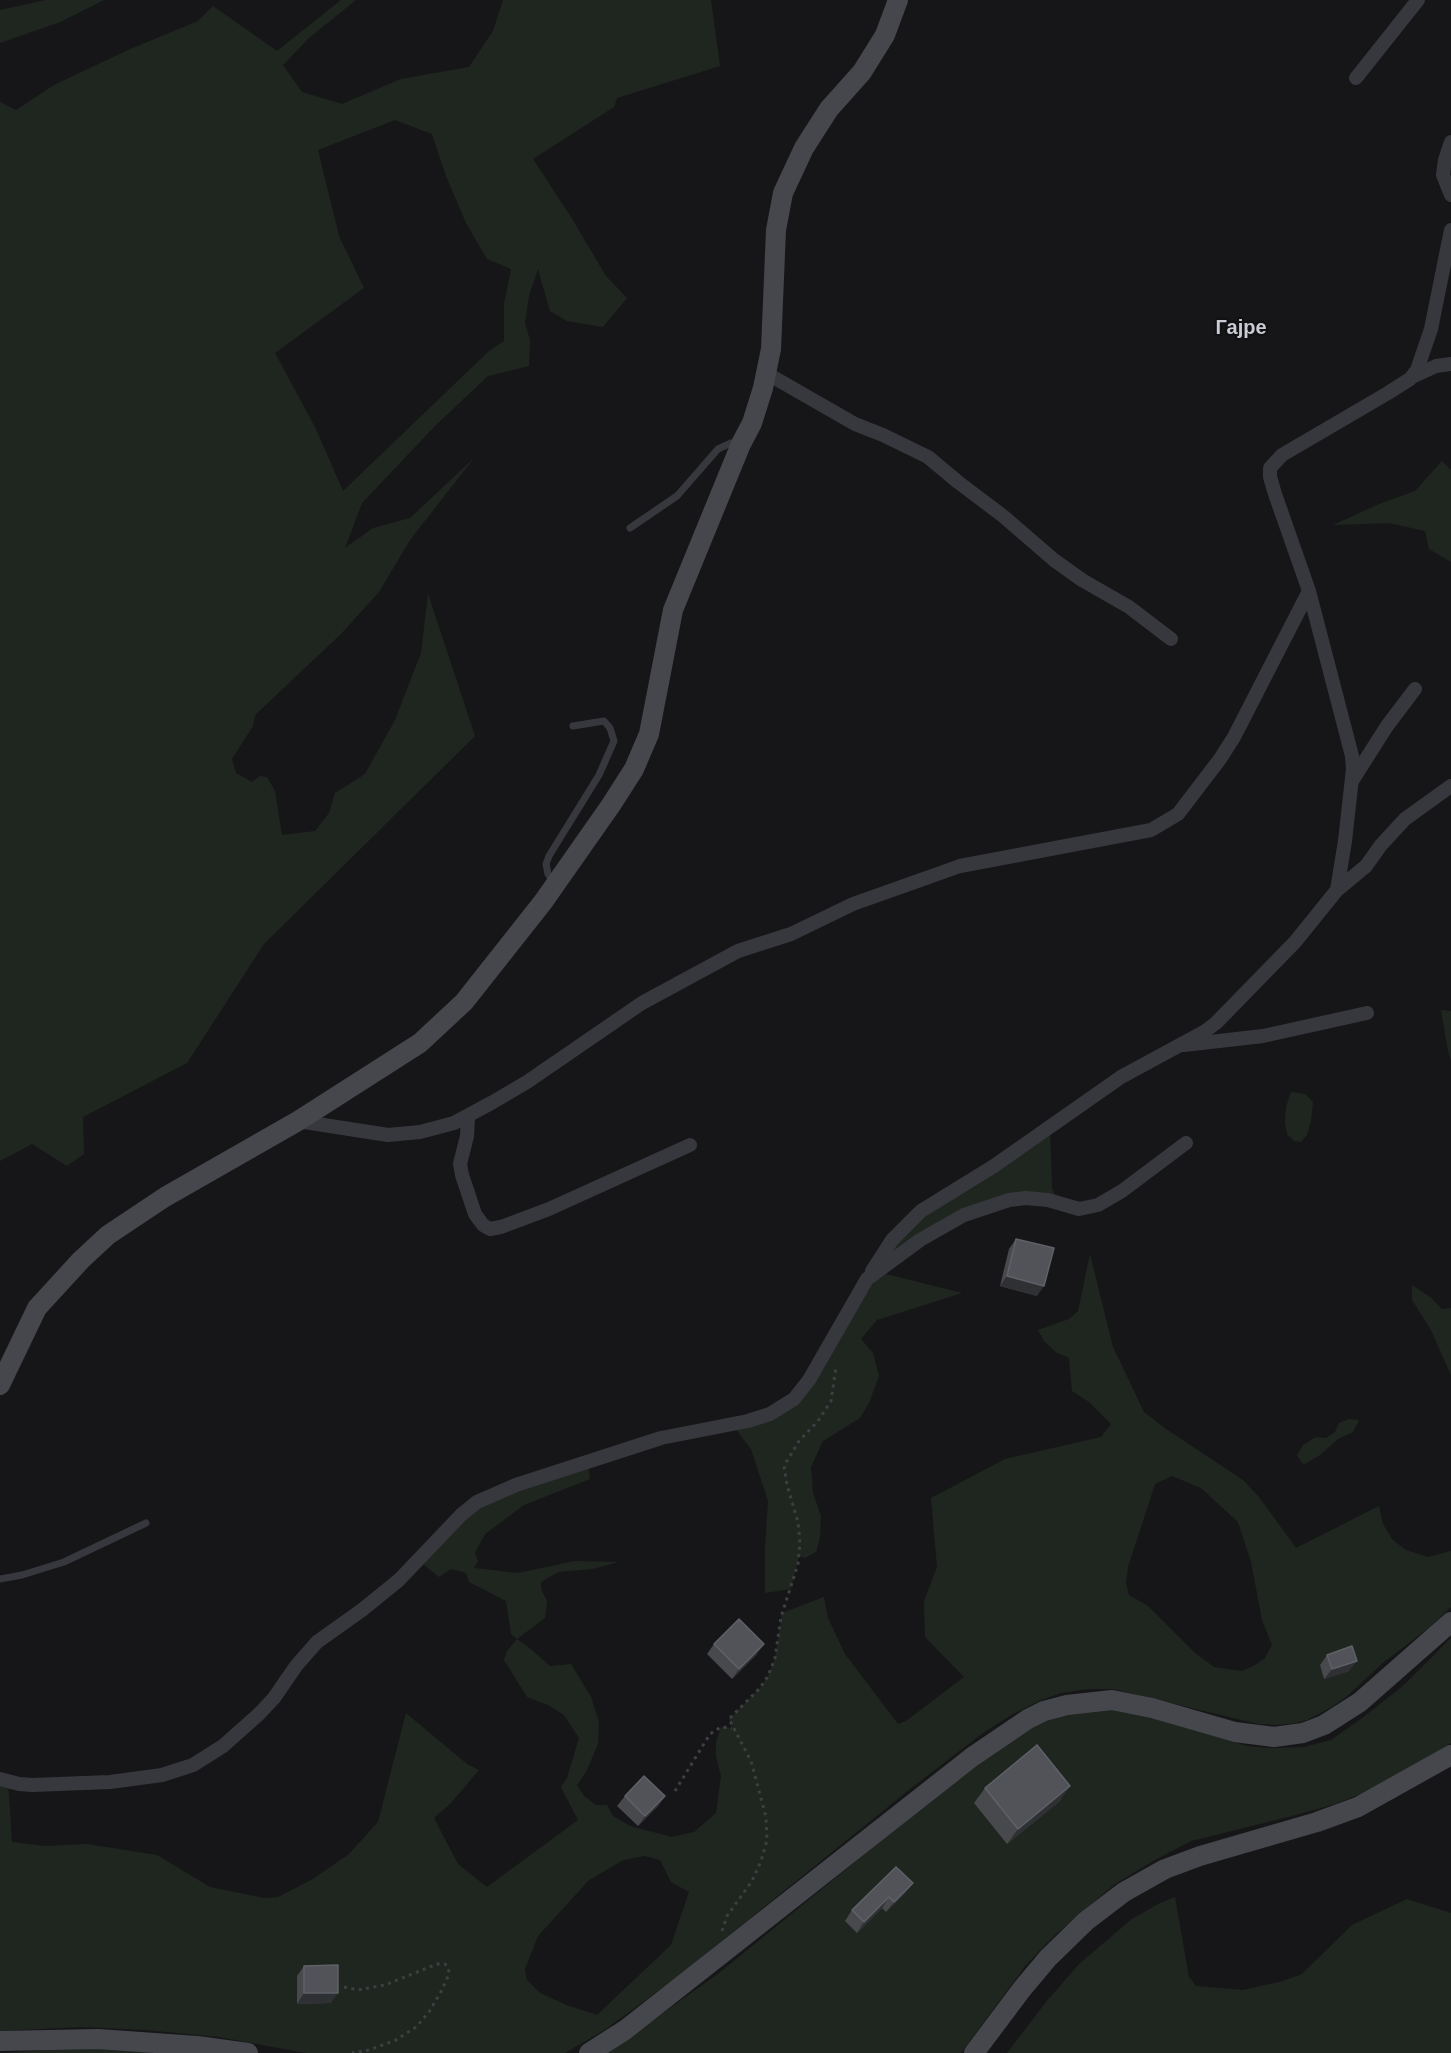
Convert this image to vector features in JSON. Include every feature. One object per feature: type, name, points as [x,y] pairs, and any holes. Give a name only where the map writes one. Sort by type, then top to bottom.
[{"type":"main road","points":[[0,1385],[37,1308],[81,1260],[108,1235],[165,1197],[298,1120],[420,1043],[464,1002],[555,884],[611,805],[634,769],[649,734],[674,610],[741,444],[752,423],[771,349],[776,230],[783,194],[804,148],[829,109],[862,72],[885,35],[898,0]]},
{"type":"main road","points":[[589,2053],[625,2030],[972,1757],[1028,1719],[1044,1711],[1083,1702],[1112,1700],[1152,1708],[1234,1732],[1274,1737],[1303,1733],[1324,1725],[1360,1702],[1451,1622]]},
{"type":"main road","points":[[974,2053],[1009,2005],[1048,1958],[1086,1921],[1124,1892],[1165,1869],[1200,1856],[1317,1822],[1358,1807],[1410,1780],[1451,1755]]},
{"type":"main road","points":[[0,2041],[98,2039],[196,2046],[248,2053]]},
{"type":"street","points":[[1356,78],[1418,0]]},
{"type":"street","points":[[1451,142],[1443,175],[1451,195]]},
{"type":"street","points":[[1410,379],[1423,357],[1431,329],[1451,230]]},
{"type":"street","points":[[1337,890],[1351,783],[1352,756],[1309,591],[1275,494],[1270,468],[1277,459],[1298,445],[1410,379],[1431,368],[1451,364]]},
{"type":"street","points":[[766,373],[855,424],[928,457],[1054,560],[1129,608],[1171,639]]},
{"type":"street","points":[[298,1120],[394,1135],[436,1128],[468,1117],[545,1070],[642,1003],[738,951],[791,934],[853,904],[960,866],[1151,830],[1186,805],[1225,752],[1309,591]]},
{"type":"street","points":[[1351,783],[1382,734],[1415,689]]},
{"type":"street","points":[[0,1779],[26,1785],[110,1782],[172,1773],[199,1762],[223,1746],[259,1714],[317,1642],[399,1580],[461,1515],[477,1502],[516,1485],[588,1461],[674,1435],[748,1421],[786,1405],[794,1399],[809,1380],[867,1279],[892,1240],[912,1218],[994,1166],[1121,1077],[1204,1032],[1227,1013],[1295,942],[1337,890],[1362,871],[1381,845],[1405,819],[1451,786]]},
{"type":"street","points":[[1176,1046],[1263,1036],[1367,1013]]},
{"type":"street","points":[[468,1117],[467,1136],[460,1164],[462,1175],[475,1214],[483,1225],[490,1229],[549,1209],[690,1145]]},
{"type":"street","points":[[867,1279],[934,1231],[964,1215],[997,1203],[1026,1198],[1048,1200],[1079,1209],[1098,1205],[1122,1191],[1186,1143]]},
{"type":"lane","points":[[630,528],[677,496],[718,449],[731,443],[741,444]]},
{"type":"lane","points":[[555,884],[548,874],[546,864],[549,856],[599,775],[614,741],[610,728],[604,721],[573,726]]},
{"type":"lane","points":[[0,1579],[64,1562],[146,1523]]},
{"type":"path","points":[[722,1953],[723,1923],[752,1881],[767,1840],[766,1817],[751,1761],[729,1719],[760,1688],[775,1658],[781,1617],[798,1564],[800,1543],[798,1522],[784,1466],[799,1441],[818,1421],[831,1401],[836,1363]]},
{"type":"path","points":[[675,1791],[710,1734],[721,1727],[733,1729]]},
{"type":"path","points":[[344,1987],[358,1990],[385,1985],[437,1964],[445,1965],[449,1969],[442,1990],[429,2012],[416,2027],[396,2040],[369,2050],[352,2053]]},
{"type":"shaded area","points":[[46,0],[104,0],[60,22],[0,43],[0,10]]},
{"type":"shaded area","points":[[341,0],[356,0],[309,38],[283,65],[302,92],[342,104],[401,79],[469,67],[493,31],[503,0],[711,0],[720,66],[617,98],[614,107],[533,159],[606,276],[627,298],[603,327],[567,321],[550,311],[538,269],[529,296],[525,323],[530,340],[529,366],[488,376],[435,426],[362,503],[345,548],[373,528],[410,518],[474,458],[410,540],[379,592],[341,634],[255,715],[253,726],[232,759],[236,773],[252,782],[260,776],[267,777],[275,791],[282,835],[315,831],[329,813],[335,793],[365,774],[395,720],[421,653],[428,594],[475,736],[264,944],[187,1063],[83,1117],[84,1154],[67,1166],[32,1144],[0,1161],[0,102],[16,110],[54,85],[128,50],[198,21],[213,6],[277,51]],"holes":[[[395,120],[432,134],[446,176],[466,223],[487,259],[511,269],[504,304],[504,341],[489,351],[343,491],[315,427],[275,353],[364,288],[339,236],[318,150]]]},
{"type":"shaded area","points":[[1442,461],[1451,470],[1451,562],[1429,549],[1425,531],[1389,523],[1333,525],[1415,491]]},
{"type":"shaded area","points":[[1441,1010],[1451,1011],[1451,1060],[1448,1051]]},
{"type":"shaded area","points":[[1291,1092],[1305,1094],[1313,1102],[1307,1135],[1301,1142],[1294,1141],[1287,1134],[1286,1107]]},
{"type":"shaded area","points":[[1050,1126],[1052,1188],[1059,1203],[997,1203],[878,1272],[962,1293],[877,1320],[861,1339],[873,1353],[879,1376],[869,1403],[860,1418],[823,1441],[811,1467],[813,1493],[821,1516],[820,1538],[816,1552],[805,1558],[799,1556],[791,1589],[765,1593],[768,1501],[751,1449],[732,1424],[786,1405],[892,1240]]},
{"type":"shaded area","points":[[1090,1254],[1113,1347],[1144,1412],[1243,1480],[1259,1497],[1296,1548],[1379,1506],[1383,1524],[1392,1539],[1406,1550],[1428,1557],[1451,1551],[1451,1607],[1430,1627],[1384,1662],[1332,1707],[1307,1720],[1277,1725],[1258,1724],[1113,1689],[1089,1689],[1061,1693],[1039,1701],[983,1733],[680,1975],[606,2029],[565,2053],[306,2053],[219,2037],[145,2030],[81,2027],[0,2031],[0,1779],[8,1781],[12,1842],[45,1846],[87,1844],[157,1855],[210,1887],[264,1898],[278,1897],[313,1879],[349,1854],[378,1822],[406,1713],[467,1764],[479,1770],[451,1803],[434,1818],[458,1864],[487,1887],[578,1820],[561,1787],[567,1778],[579,1738],[564,1715],[548,1705],[527,1697],[504,1660],[507,1651],[517,1639],[550,1666],[571,1664],[591,1697],[599,1722],[598,1744],[586,1772],[577,1785],[584,1796],[596,1805],[607,1805],[613,1816],[630,1826],[672,1837],[694,1832],[716,1813],[721,1776],[716,1756],[716,1742],[721,1727],[733,1728],[729,1719],[760,1688],[768,1676],[775,1658],[782,1613],[824,1597],[828,1618],[845,1654],[898,1724],[906,1721],[964,1677],[925,1637],[924,1601],[937,1567],[931,1498],[1005,1459],[1101,1437],[1111,1424],[1089,1402],[1072,1391],[1069,1358],[1057,1353],[1044,1341],[1038,1330],[1069,1319],[1078,1311]],"holes":[[[1172,1476],[1201,1488],[1238,1522],[1251,1562],[1262,1620],[1272,1645],[1265,1658],[1242,1671],[1214,1667],[1195,1653],[1148,1606],[1129,1595],[1126,1583],[1128,1567],[1155,1484]],[[645,1856],[660,1860],[671,1882],[689,1892],[671,1945],[597,2015],[540,1993],[527,1980],[525,1969],[538,1936],[588,1881],[623,1860]]]},
{"type":"shaded area","points":[[1412,1285],[1430,1297],[1442,1309],[1451,1308],[1451,1375],[1431,1330],[1412,1300]]},
{"type":"shaded area","points":[[1349,1419],[1359,1420],[1353,1432],[1338,1439],[1320,1455],[1305,1464],[1302,1463],[1297,1455],[1303,1445],[1316,1437],[1326,1438],[1335,1432],[1339,1423]]},
{"type":"shaded area","points":[[588,1461],[590,1479],[524,1505],[485,1534],[475,1553],[478,1561],[474,1568],[518,1573],[575,1561],[619,1562],[592,1569],[558,1572],[541,1582],[541,1589],[547,1601],[545,1618],[517,1639],[511,1634],[506,1601],[469,1582],[466,1573],[451,1569],[439,1577],[419,1561],[461,1515]]},
{"type":"shaded area","points":[[1451,1638],[1451,1743],[1381,1786],[1335,1804],[1191,1841],[1115,1884],[1053,1937],[1026,1965],[961,2053],[607,2053],[719,1973],[941,1792],[995,1752],[1041,1723],[1063,1715],[1094,1710],[1120,1710],[1145,1715],[1247,1746],[1304,1747],[1331,1740],[1361,1719],[1404,1685]]},
{"type":"shaded area","points":[[1175,1897],[1189,1977],[1196,1986],[1243,1990],[1302,1974],[1352,1925],[1407,1899],[1451,1913],[1451,2053],[1007,2053],[1046,2002],[1080,1963],[1132,1919]]},
{"type":"shaded area","points":[[82,2047],[158,2053],[6,2053]]},
{"type":"building","points":[[1016,1239],[1054,1248],[1044,1286],[1007,1276]]},
{"type":"building","points":[[739,1619],[764,1644],[739,1669],[714,1644]]},
{"type":"building","points":[[1352,1646],[1357,1661],[1332,1669],[1327,1655]]},
{"type":"building","points":[[1037,1745],[1070,1786],[1018,1829],[985,1788]]},
{"type":"building","points":[[644,1776],[665,1796],[645,1816],[625,1796]]},
{"type":"building","points":[[896,1867],[913,1883],[894,1902],[889,1897],[864,1922],[852,1910]]},
{"type":"building","points":[[338,1965],[338,1993],[304,1993],[304,1966]]},
{"type":"district","name":"Гајре","points":[[1241,328]]}]
